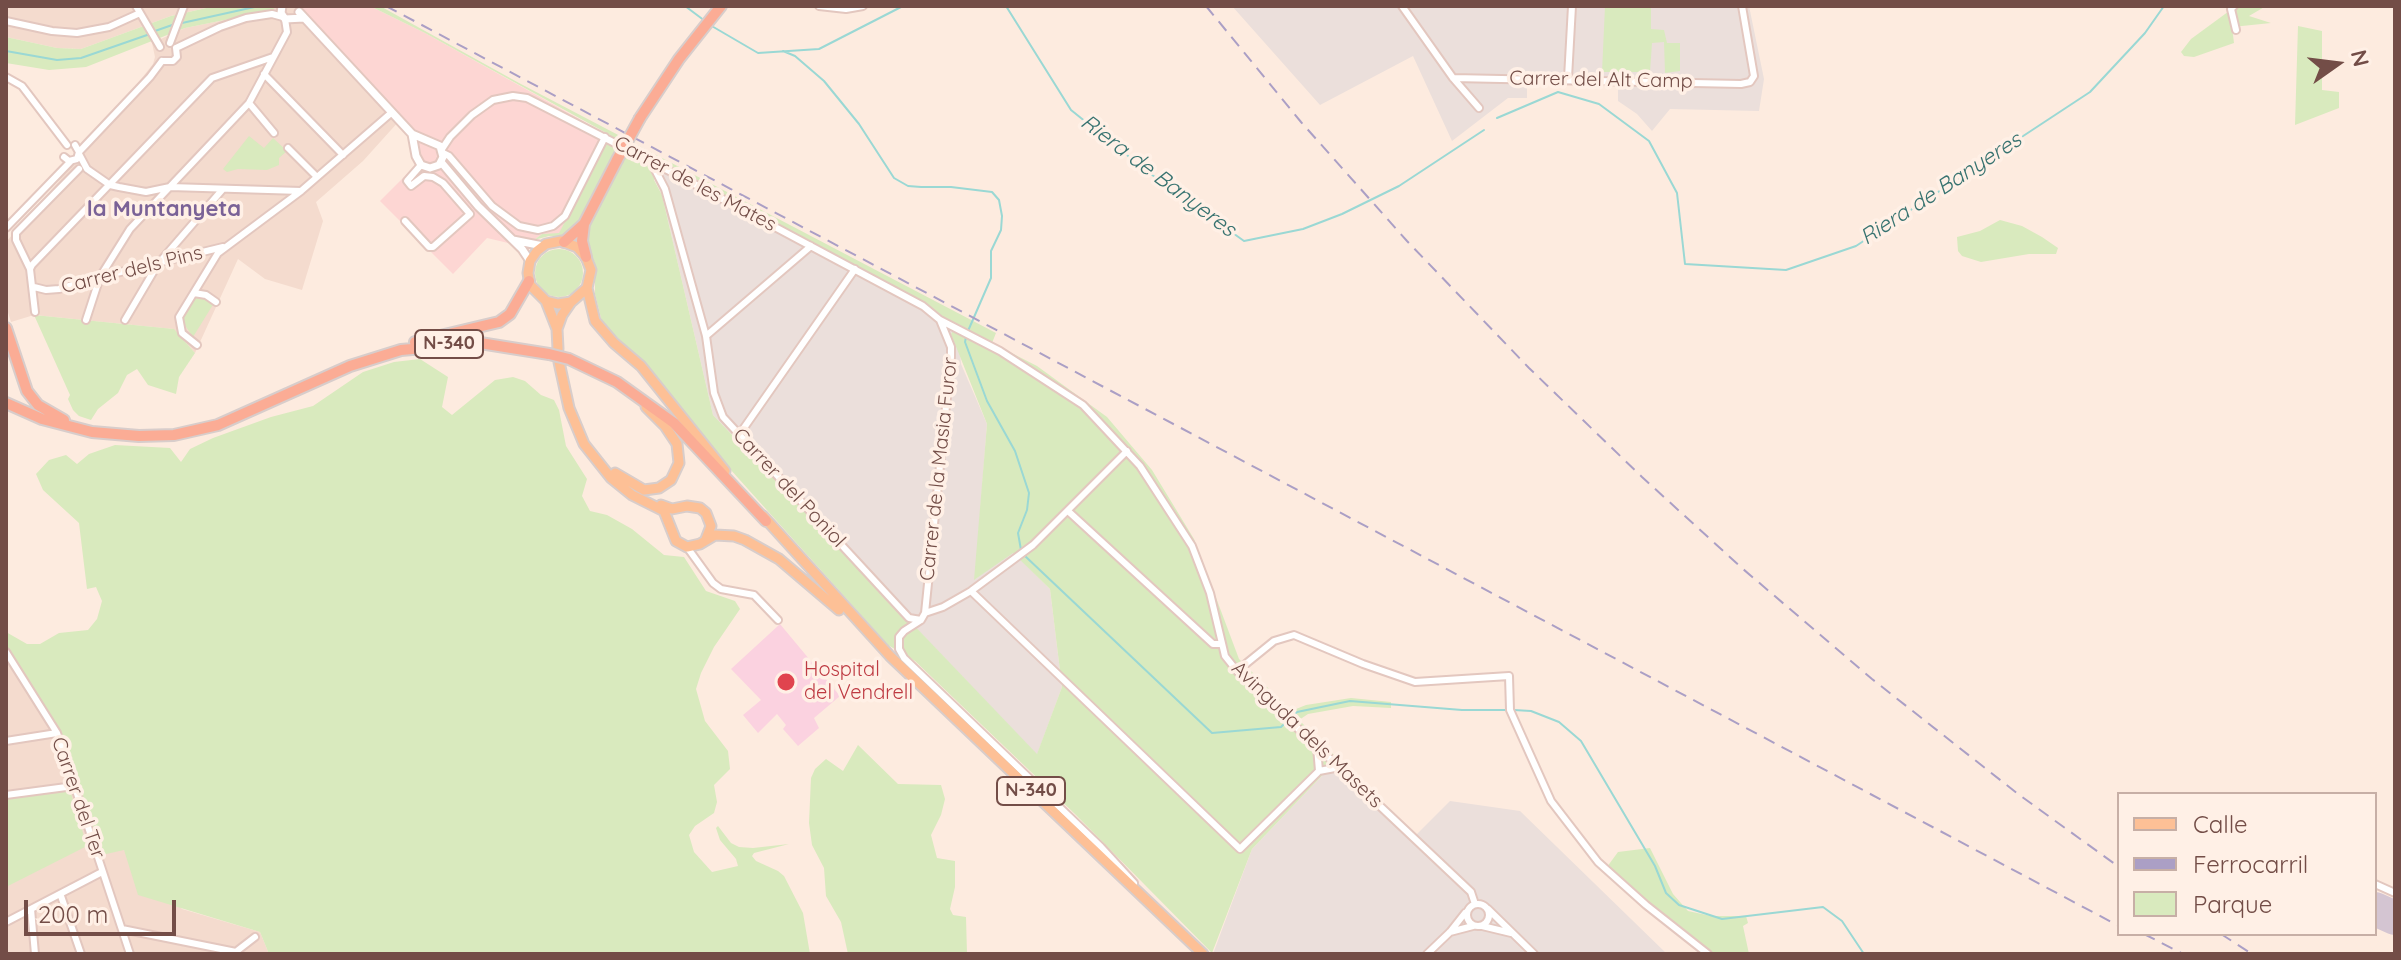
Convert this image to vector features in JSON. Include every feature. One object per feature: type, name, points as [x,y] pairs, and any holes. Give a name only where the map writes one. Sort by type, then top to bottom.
[{"type":"highway","points":[[586,257],[582,241],[584,224],[617,160],[640,118],[720,7]]},
{"type":"highway","points":[[564,242],[584,224]]},
{"type":"highway","points":[[350,366],[371,354],[499,322],[510,314],[529,281]]},
{"type":"highway","points":[[6,328],[24,384],[34,401],[76,427]]},
{"type":"highway","name":"N-340","points":[[6,396],[61,423],[92,432],[174,435],[210,428],[255,411],[350,366],[401,350],[480,343],[554,352],[564,361],[631,390],[674,423],[766,521]]},
{"type":"highway","points":[[6,403],[42,419],[61,423]]},
{"type":"main road","points":[[571,302],[558,304],[546,301],[535,293],[529,281],[530,261],[543,246],[553,242],[577,247],[586,257],[591,275],[587,288],[595,321],[614,343],[641,366],[711,455],[755,503],[766,521]]},
{"type":"main road","points":[[554,352],[562,315],[587,288]]},
{"type":"main road","points":[[546,301],[557,329]]},
{"type":"main road","points":[[564,361],[569,408],[584,444],[611,478],[632,495],[664,511],[672,535],[681,545],[687,547],[715,535],[734,536],[779,559],[847,618],[861,626]]},
{"type":"main road","points":[[584,436],[620,478],[644,490],[659,488],[671,480],[679,463],[677,444],[665,426],[631,390]]},
{"type":"main road","points":[[576,424],[600,462],[634,491],[666,508],[694,506],[706,513],[711,526],[703,542]]},
{"type":"main road","points":[[670,522],[680,509]]},
{"type":"main road","name":"N-340","points":[[766,521],[901,667],[1204,954]]},
{"type":"street","points":[[819,6],[846,9],[863,6]]},
{"type":"street","points":[[1402,6],[1453,78],[1479,108]]},
{"type":"street","points":[[1568,78],[1572,6]]},
{"type":"street","name":"Carrer del Alt Camp","points":[[1453,78],[1750,82],[1754,76],[1742,6]]},
{"type":"street","points":[[2234,6],[2231,9],[2236,30]]},
{"type":"street","points":[[6,21],[77,33],[109,27],[138,9],[158,44],[157,53],[162,61]]},
{"type":"street","points":[[162,61],[173,61],[178,54],[173,45],[183,10]]},
{"type":"street","points":[[86,320],[100,277],[130,229],[249,103],[287,32],[283,13]]},
{"type":"street","points":[[158,44],[173,45],[246,18],[299,13],[412,134],[441,148],[492,206],[519,226],[538,230],[553,226],[565,216],[605,137]]},
{"type":"street","points":[[30,269],[212,78],[273,57]]},
{"type":"street","points":[[6,228],[72,161],[162,61]]},
{"type":"street","points":[[264,74],[343,155]]},
{"type":"street","points":[[6,77],[22,86],[79,153],[83,169]]},
{"type":"street","name":"Carrer de les Mates","points":[[441,148],[472,115],[493,100],[513,96],[527,98],[855,269],[923,306],[940,320]]},
{"type":"street","points":[[249,103],[274,133]]},
{"type":"street","points":[[197,345],[182,333],[179,317],[218,253],[301,191],[391,113]]},
{"type":"street","points":[[412,134],[421,165]]},
{"type":"street","points":[[59,173],[63,150],[71,145],[89,142]]},
{"type":"street","points":[[416,151],[425,142]]},
{"type":"street","points":[[288,148],[317,177]]},
{"type":"street","points":[[438,165],[441,148]]},
{"type":"street","points":[[64,157],[110,185],[146,192],[170,187],[301,191]]},
{"type":"street","name":"Carrer del Poniol","points":[[651,161],[665,189],[706,336],[714,393],[723,417],[909,618],[923,616]]},
{"type":"street","points":[[470,214],[443,183],[433,177],[424,176],[411,186],[407,181],[421,165],[438,165],[530,261]]},
{"type":"street","points":[[35,312],[30,269],[16,240],[16,233],[83,169]]},
{"type":"street","name":"Carrer del Poniol","points":[[665,189],[667,169]]},
{"type":"street","points":[[665,189],[667,181],[673,177],[685,179]]},
{"type":"street","points":[[125,320],[158,264],[222,190]]},
{"type":"street","points":[[146,192],[150,206]]},
{"type":"street","points":[[405,221],[429,247],[433,247],[478,206]]},
{"type":"street","points":[[511,240],[543,246]]},
{"type":"street","name":"Carrer dels Pins","points":[[34,287],[59,289],[230,245]]},
{"type":"street","points":[[706,336],[811,246]]},
{"type":"street","points":[[739,435],[855,269]]},
{"type":"street","points":[[194,293],[206,295],[216,302]]},
{"type":"street","name":"Avinguda dels Masets","points":[[940,320],[1000,351],[1083,405],[1127,451],[1166,502],[1192,546],[1210,593],[1225,656],[1237,671],[1471,892],[1472,906]]},
{"type":"street","name":"Carrer de la Masia Furor","points":[[923,616],[951,357],[947,334],[940,320]]},
{"type":"street","points":[[1127,451],[1027,550],[971,591],[923,616],[904,631],[899,637],[899,649],[904,658],[1101,847],[1204,954]]},
{"type":"street","points":[[1068,511],[1213,644],[1221,644]]},
{"type":"street","points":[[699,560],[703,542]]},
{"type":"street","points":[[687,547],[699,560],[705,575],[721,589],[754,595],[778,620]]},
{"type":"street","points":[[971,591],[1240,849],[1319,771],[1340,767]]},
{"type":"street","points":[[1237,671],[1274,641],[1294,635],[1415,682],[1509,676],[1510,710],[1551,801],[1598,862],[1708,954]]},
{"type":"street","name":"Carrer del Ter","points":[[6,652],[57,733],[130,954]]},
{"type":"street","points":[[6,741],[57,733]]},
{"type":"street","points":[[1317,745],[1319,771]]},
{"type":"street","points":[[1320,759],[1330,757],[1330,769]]},
{"type":"street","points":[[6,795],[74,786]]},
{"type":"street","points":[[6,922],[102,872]]},
{"type":"street","points":[[61,896],[81,954]]},
{"type":"street","points":[[1427,954],[1472,906],[1482,904],[1534,954]]},
{"type":"street","points":[[1472,906],[1467,919],[1478,926],[1511,933]]},
{"type":"street","points":[[31,909],[35,954]]},
{"type":"street","points":[[1450,932],[1478,926],[1489,919],[1488,909]]},
{"type":"street","points":[[122,929],[234,953],[255,937]]},
{"type":"street","points":[[1434,954],[1436,946]]},
{"type":"shaded area","points":[[6,6],[215,6],[171,16],[81,49],[57,48],[6,37]]},
{"type":"shaded area","points":[[273,6],[296,6],[400,120],[363,161],[316,202],[323,221],[302,290],[265,279],[238,259],[195,353],[173,329],[34,315],[11,322],[6,306],[6,242],[72,166],[153,64],[152,43],[185,28],[273,10]]},
{"type":"shaded area","points":[[296,6],[370,6],[425,33],[610,136],[559,234],[542,234],[525,247],[487,238],[453,274],[380,201],[415,166],[416,136]]},
{"type":"shaded area","points":[[1232,6],[1749,6],[1764,79],[1759,111],[1670,109],[1652,131],[1637,114],[1618,101],[1618,82],[1527,82],[1527,98],[1508,98],[1452,141],[1413,56],[1320,105]]},
{"type":"shaded area","points":[[662,161],[922,302],[958,326],[961,364],[987,424],[975,579],[1013,552],[1050,589],[1062,687],[1037,755],[713,415],[662,195],[654,179]]},
{"type":"shaded area","name":"Hospital del Vendrell","points":[[780,624],[840,696],[814,718],[819,728],[798,746],[783,729],[786,725],[777,714],[758,733],[743,715],[761,700],[731,669]]},
{"type":"shaded area","points":[[6,646],[58,726],[77,785],[123,849],[182,909],[260,932],[269,954],[6,954]]},
{"type":"shaded area","points":[[1338,759],[1416,835],[1450,801],[1520,811],[1667,954],[1213,954],[1252,849]]},
{"type":"green space","points":[[215,6],[273,6],[274,10],[185,28],[86,67],[49,70],[6,63],[6,37],[57,48],[81,49],[171,16]]},
{"type":"green space","points":[[370,6],[380,6],[519,83],[996,333],[992,343],[1037,366],[1107,417],[1152,470],[1194,539],[1239,659],[1291,711],[1306,705],[1351,698],[1391,702],[1391,708],[1353,706],[1308,714],[1299,720],[1338,759],[1252,849],[1212,953],[1076,815],[915,661],[888,645],[704,440],[653,373],[602,322],[595,294],[595,263],[577,238],[549,236],[534,240],[542,234],[559,233],[610,135]],"holes":[[[662,161],[922,302],[957,326],[951,334],[987,424],[974,580],[1013,553],[1050,589],[1062,687],[1037,754],[713,415],[662,195],[654,180]]]},
{"type":"green space","points":[[1605,6],[1651,6],[1651,29],[1664,30],[1667,43],[1680,43],[1680,71],[1665,73],[1664,42],[1652,43],[1650,72],[1602,72]]},
{"type":"green space","points":[[2236,6],[2266,6],[2249,16],[2271,23],[2232,27],[2234,43],[2194,57],[2184,56],[2181,52],[2191,39]]},
{"type":"green space","points":[[2298,26],[2322,31],[2322,90],[2339,92],[2339,108],[2295,125]]},
{"type":"green space","points":[[249,136],[264,148],[273,138],[287,151],[279,158],[279,165],[267,170],[238,169],[227,172],[223,169]]},
{"type":"green space","points":[[2000,220],[2022,226],[2042,237],[2058,248],[2056,254],[2029,254],[1981,262],[1962,256],[1958,251],[1957,237],[1980,231]]},
{"type":"green space","points":[[559,249],[568,250],[576,256],[582,264],[582,282],[576,290],[568,296],[559,297],[550,296],[542,290],[536,282],[535,273],[536,264],[542,256],[550,250]]},
{"type":"green space","points":[[195,295],[214,303],[193,337],[182,321],[186,307]]},
{"type":"green space","points":[[34,315],[174,329],[195,353],[179,377],[176,394],[148,385],[137,369],[127,375],[118,393],[98,409],[91,420],[73,410],[68,399],[70,395]]},
{"type":"green space","points":[[420,359],[448,377],[442,407],[452,415],[495,380],[513,377],[554,400],[566,446],[587,479],[582,496],[590,511],[607,515],[632,529],[664,555],[684,557],[706,591],[735,601],[740,609],[714,647],[696,689],[705,721],[728,751],[730,769],[714,785],[717,802],[714,813],[695,826],[689,835],[694,852],[712,872],[738,866],[720,840],[718,826],[731,843],[739,847],[789,844],[752,856],[784,876],[803,913],[810,954],[269,954],[260,932],[138,895],[124,850],[102,855],[58,726],[6,646],[6,632],[27,644],[40,644],[59,633],[88,630],[97,619],[102,601],[96,587],[87,589],[79,523],[43,490],[36,474],[49,460],[66,455],[77,464],[89,454],[115,445],[170,448],[181,462],[190,449],[213,438],[313,406],[363,372],[394,362]]},
{"type":"green space","points":[[858,745],[898,784],[941,785],[945,799],[931,835],[937,858],[955,861],[955,887],[950,909],[953,915],[966,917],[967,954],[848,954],[841,922],[826,896],[824,868],[812,845],[809,823],[811,778],[815,769],[826,759],[843,771]]},
{"type":"green space","points":[[70,790],[87,846],[6,887],[6,799]]},
{"type":"green space","points":[[1650,848],[1673,894],[1688,911],[1711,916],[1746,916],[1748,923],[1743,926],[1749,954],[1711,954],[1607,867],[1618,852]]},
{"type":"waterway","points":[[182,23],[259,6]]},
{"type":"waterway","name":"Riera de Banyeres","points":[[685,6],[705,21]]},
{"type":"waterway","name":"Riera de Banyeres","points":[[710,25],[758,53],[819,49],[903,6]]},
{"type":"waterway","name":"Riera de Banyeres","points":[[1006,6],[1071,110],[1148,172],[1244,241],[1303,229],[1342,214],[1399,186],[1484,130]]},
{"type":"waterway","name":"Riera de Banyeres","points":[[1497,118],[1558,92],[1599,104],[1649,141],[1677,193],[1685,264],[1786,270],[1856,246],[2090,92],[2145,33],[2164,6]]},
{"type":"waterway","points":[[155,31],[175,24]]},
{"type":"waterway","points":[[6,51],[57,60],[81,58],[150,34]]},
{"type":"waterway","points":[[783,51],[795,56],[824,81],[859,124],[894,178],[908,186],[992,192],[999,200],[1001,230],[991,251],[991,278],[968,331]]},
{"type":"waterway","points":[[966,337],[965,342],[987,401],[1015,451],[1029,493],[1027,510],[1018,533],[1021,550]]},
{"type":"waterway","points":[[1025,556],[1212,733],[1281,727],[1297,712],[1350,701],[1462,710],[1508,710]]},
{"type":"waterway","points":[[1514,710],[1531,711],[1559,722],[1581,741],[1655,866],[1666,893],[1679,905],[1722,919],[1823,907],[1842,921],[1864,954]]},
{"type":"runway","points":[[2377,910],[2395,918]]},
{"type":"railway","points":[[386,6],[2117,925]]},
{"type":"railway","points":[[1206,6],[1301,122],[1407,241],[1529,368],[1642,477],[1743,569],[1872,679],[2018,794],[2117,866]]},
{"type":"railway","points":[[2148,936],[2183,954]]},
{"type":"railway","points":[[2224,936],[2252,954]]},
{"type":"place","name":"Hospital del Vendrell","points":[[786,682]]},
{"type":"district","name":"la Muntanyeta","points":[[164,209]]}]
